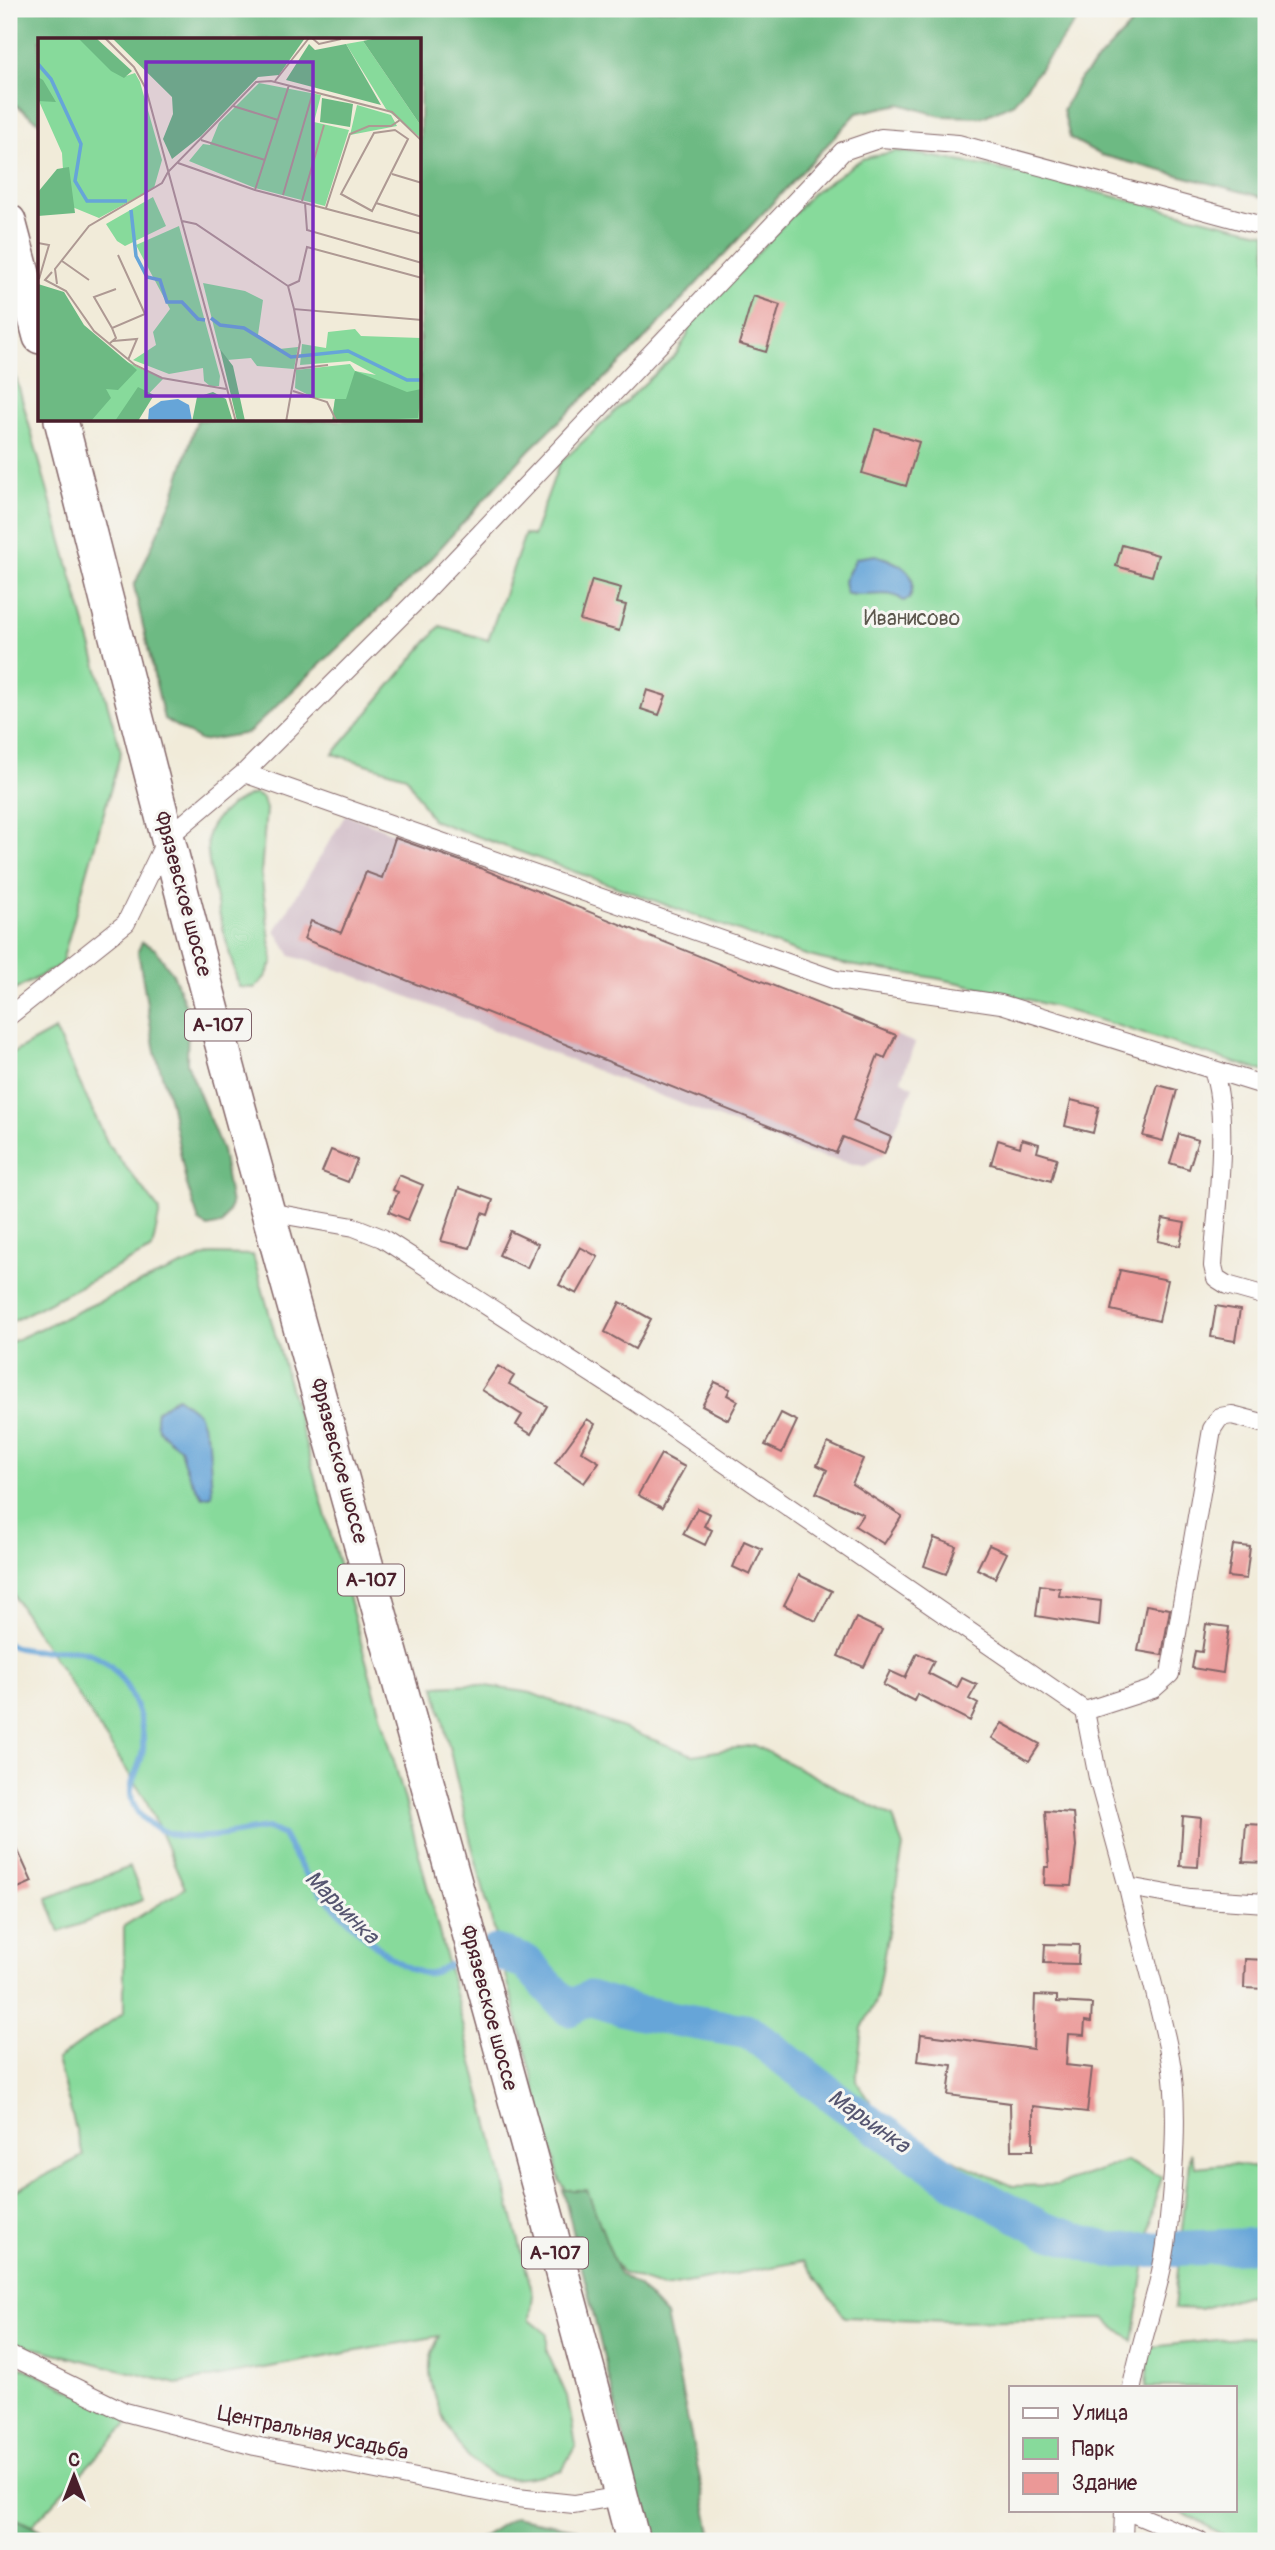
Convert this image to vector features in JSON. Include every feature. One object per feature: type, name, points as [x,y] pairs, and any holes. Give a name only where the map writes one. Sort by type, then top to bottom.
[{"type":"highway","points":[[9,221],[38,330]]},
{"type":"highway","name":"Фрязевское шоссе","points":[[62,422],[167,838],[633,2541]]},
{"type":"street","points":[[9,1016],[126,923],[167,838],[244,773],[422,594],[843,151],[881,138],[958,144],[1266,227]]},
{"type":"street","points":[[244,773],[836,980],[1001,1004],[1266,1086]]},
{"type":"street","points":[[1213,1071],[1220,1089],[1221,1118],[1213,1266],[1216,1278],[1227,1285],[1266,1296]]},
{"type":"street","points":[[268,1212],[354,1227],[382,1238],[636,1402],[1085,1711],[1098,1778],[1171,2059],[1174,2134],[1167,2239],[1132,2386]]},
{"type":"street","points":[[1085,1711],[1153,1689],[1170,1674],[1212,1429],[1220,1417],[1232,1415],[1266,1424]]},
{"type":"street","points":[[1128,1887],[1190,1898],[1266,1903]]},
{"type":"street","name":"Центральная усадьба","points":[[9,2355],[125,2412],[255,2446],[517,2498],[574,2504],[621,2497]]},
{"type":"street","points":[[1123,2541],[1125,2512]]},
{"type":"street","points":[[1130,2512],[1199,2541]]},
{"type":"shaded area","points":[[346,814],[915,1043],[901,1080],[913,1087],[884,1154],[863,1166],[807,1153],[345,972],[291,956],[275,931]]},
{"type":"green space","points":[[9,9],[1085,9],[1014,103],[983,117],[941,116],[900,104],[857,113],[637,347],[529,450],[423,567],[248,733],[201,741],[164,719],[134,586],[173,498],[196,422],[422,422],[422,38],[38,38],[38,122],[9,100]]},
{"type":"green space","points":[[1142,9],[1266,9],[1266,198],[1101,155],[1070,138],[1063,110],[1078,81],[1131,25]]},
{"type":"green space","name":"Иванисово","points":[[896,151],[1036,177],[1266,233],[1266,1072],[1026,999],[945,980],[799,953],[432,820],[406,776],[333,754],[440,626],[488,640],[525,534],[533,536],[559,464],[677,353],[687,336],[689,326],[813,193],[862,159]]},
{"type":"green space","points":[[9,353],[121,752],[61,965],[9,993]]},
{"type":"green space","points":[[255,794],[263,799],[266,809],[261,874],[273,961],[266,976],[255,988],[239,987],[212,883],[207,843],[212,825],[222,813],[242,799]]},
{"type":"green space","points":[[142,942],[155,949],[173,974],[188,1011],[187,1063],[222,1150],[231,1205],[222,1224],[208,1227],[199,1221],[186,1182],[170,1101],[155,1052],[138,951]]},
{"type":"green space","points":[[55,1030],[108,1144],[160,1211],[152,1249],[9,1323],[9,1055]]},
{"type":"green space","points":[[211,1254],[253,1255],[406,1804],[533,2295],[530,2319],[547,2333],[547,2352],[567,2396],[576,2445],[562,2470],[528,2477],[501,2477],[480,2468],[468,2456],[446,2424],[433,2388],[431,2356],[439,2336],[177,2384],[19,2344],[9,2338],[9,2194],[83,2156],[57,2060],[124,2012],[124,1926],[185,1888],[146,1800],[16,1600],[9,1583],[9,1343],[142,1282]]},
{"type":"green space","points":[[474,1684],[531,1693],[693,1755],[754,1745],[893,1817],[903,1847],[876,2000],[862,2028],[856,2081],[894,2134],[1013,2186],[1057,2185],[1126,2161],[1162,2177],[1154,2203],[1133,2341],[1105,2319],[947,2321],[845,2317],[804,2261],[664,2287],[622,2273],[560,2181],[471,1842],[435,1686]]},
{"type":"green space","points":[[130,1867],[143,1900],[60,1932],[47,1898]]},
{"type":"green space","points":[[1190,2152],[1195,2167],[1228,2164],[1266,2169],[1266,2294],[1245,2296],[1200,2309],[1174,2308]]},
{"type":"green space","points":[[563,2190],[587,2190],[619,2274],[638,2286],[666,2316],[713,2541],[649,2541]]},
{"type":"green space","points":[[1266,2335],[1266,2541],[1235,2541],[1181,2512],[1236,2512],[1236,2386],[1146,2386],[1149,2347]]},
{"type":"green space","points":[[9,2361],[132,2419],[17,2541],[9,2541]]},
{"type":"green space","points":[[9,2515],[61,2541],[9,2541]]},
{"type":"green space","points":[[514,2517],[577,2529],[588,2541],[476,2541]]},
{"type":"water","points":[[876,555],[906,569],[913,581],[909,599],[903,601],[884,594],[846,593],[844,581],[856,558]]},
{"type":"water","points":[[177,1397],[198,1413],[209,1442],[212,1495],[203,1497],[198,1491],[188,1474],[180,1448],[158,1429],[157,1411]]},
{"type":"building","points":[[753,296],[780,305],[766,352],[739,344]]},
{"type":"building","points":[[875,429],[919,442],[906,486],[862,473]]},
{"type":"building","points":[[1122,545],[1158,555],[1152,576],[1116,566]]},
{"type":"building","points":[[592,580],[621,588],[617,603],[626,605],[619,631],[580,620]]},
{"type":"building","points":[[647,690],[666,696],[659,715],[641,709]]},
{"type":"building","points":[[395,838],[475,866],[896,1035],[885,1058],[878,1055],[853,1121],[891,1137],[884,1154],[843,1137],[836,1153],[304,939],[311,921],[341,933],[366,872],[382,878]]},
{"type":"building","points":[[1158,1085],[1177,1090],[1163,1141],[1143,1136]]},
{"type":"building","points":[[1071,1100],[1099,1107],[1093,1133],[1065,1126]]},
{"type":"building","points":[[1179,1134],[1198,1140],[1189,1169],[1170,1163]]},
{"type":"building","points":[[1022,1139],[1039,1144],[1037,1152],[1057,1158],[1051,1181],[991,1164],[998,1140],[1020,1147]]},
{"type":"building","points":[[331,1150],[357,1160],[348,1182],[322,1172]]},
{"type":"building","points":[[399,1175],[423,1185],[408,1220],[389,1212],[398,1192],[393,1190]]},
{"type":"building","points":[[459,1188],[493,1200],[488,1215],[482,1213],[470,1248],[441,1241]]},
{"type":"building","points":[[1163,1219],[1185,1223],[1180,1246],[1158,1241]]},
{"type":"building","points":[[510,1231],[538,1244],[527,1268],[499,1255]]},
{"type":"building","points":[[580,1247],[598,1257],[577,1294],[559,1285]]},
{"type":"building","points":[[1120,1270],[1168,1280],[1159,1321],[1111,1310]]},
{"type":"building","points":[[620,1302],[651,1319],[635,1349],[605,1332]]},
{"type":"building","points":[[1216,1306],[1240,1310],[1235,1341],[1211,1337]]},
{"type":"building","points":[[498,1366],[514,1376],[509,1384],[547,1406],[531,1434],[516,1425],[522,1415],[482,1390]]},
{"type":"building","points":[[715,1382],[730,1389],[727,1395],[738,1401],[728,1420],[702,1406]]},
{"type":"building","points":[[781,1413],[797,1421],[782,1453],[765,1445]]},
{"type":"building","points":[[587,1419],[595,1424],[581,1451],[599,1462],[584,1483],[555,1463]]},
{"type":"building","points":[[828,1443],[863,1459],[852,1484],[902,1516],[884,1544],[855,1526],[863,1514],[816,1493],[827,1470],[817,1465]]},
{"type":"building","points":[[661,1454],[685,1467],[662,1508],[638,1495]]},
{"type":"building","points":[[697,1508],[710,1514],[704,1526],[712,1530],[705,1545],[683,1534]]},
{"type":"building","points":[[934,1538],[956,1546],[946,1574],[924,1566]]},
{"type":"building","points":[[744,1541],[762,1549],[750,1575],[733,1567]]},
{"type":"building","points":[[989,1545],[1007,1553],[995,1578],[977,1569]]},
{"type":"building","points":[[1233,1545],[1250,1547],[1246,1579],[1228,1577]]},
{"type":"building","points":[[799,1575],[832,1591],[816,1621],[784,1605]]},
{"type":"building","points":[[1040,1585],[1060,1588],[1059,1596],[1101,1601],[1099,1626],[1036,1616]]},
{"type":"building","points":[[1146,1605],[1170,1609],[1162,1655],[1138,1651]]},
{"type":"building","points":[[856,1618],[882,1630],[864,1667],[838,1656]]},
{"type":"building","points":[[1206,1624],[1229,1627],[1223,1673],[1192,1668],[1195,1651],[1202,1652]]},
{"type":"building","points":[[917,1653],[934,1661],[928,1673],[957,1688],[962,1678],[977,1685],[969,1699],[978,1704],[970,1721],[917,1694],[914,1701],[883,1685],[890,1671],[905,1678]]},
{"type":"building","points":[[1002,1723],[1040,1744],[1029,1761],[992,1738]]},
{"type":"building","points":[[1045,1811],[1073,1813],[1076,1846],[1071,1886],[1044,1885],[1045,1867],[1049,1867]]},
{"type":"building","points":[[1183,1816],[1201,1818],[1198,1867],[1180,1866]]},
{"type":"building","points":[[1246,1824],[1266,1825],[1266,1863],[1243,1862]]},
{"type":"building","points":[[9,1831],[32,1882],[9,1892]]},
{"type":"building","points":[[1045,1944],[1079,1945],[1078,1964],[1044,1963]]},
{"type":"building","points":[[1245,1959],[1266,1960],[1266,1989],[1244,1988]]},
{"type":"building","points":[[1035,1995],[1057,1996],[1057,2002],[1092,2004],[1091,2022],[1085,2021],[1084,2035],[1068,2034],[1066,2065],[1092,2068],[1087,2112],[1033,2106],[1033,2150],[1011,2150],[1010,2103],[948,2095],[952,2065],[918,2061],[921,2034],[1033,2049]]},
{"type":"waterway","name":"Марьинка","points":[[9,1644],[21,1649],[85,1652],[98,1657],[118,1674],[135,1704],[142,1727],[142,1754],[132,1785],[132,1800],[136,1809],[150,1824],[169,1833],[188,1837],[217,1836],[268,1828],[283,1835],[314,1884],[341,1914],[374,1944],[406,1967],[419,1972],[431,1973],[449,1965]]},
{"type":"waterway","name":"Марьинка","points":[[496,1952],[526,1962],[569,2009],[589,1998],[635,2012],[750,2032],[842,2103],[957,2183],[1043,2229],[1110,2251],[1266,2245]]}]
